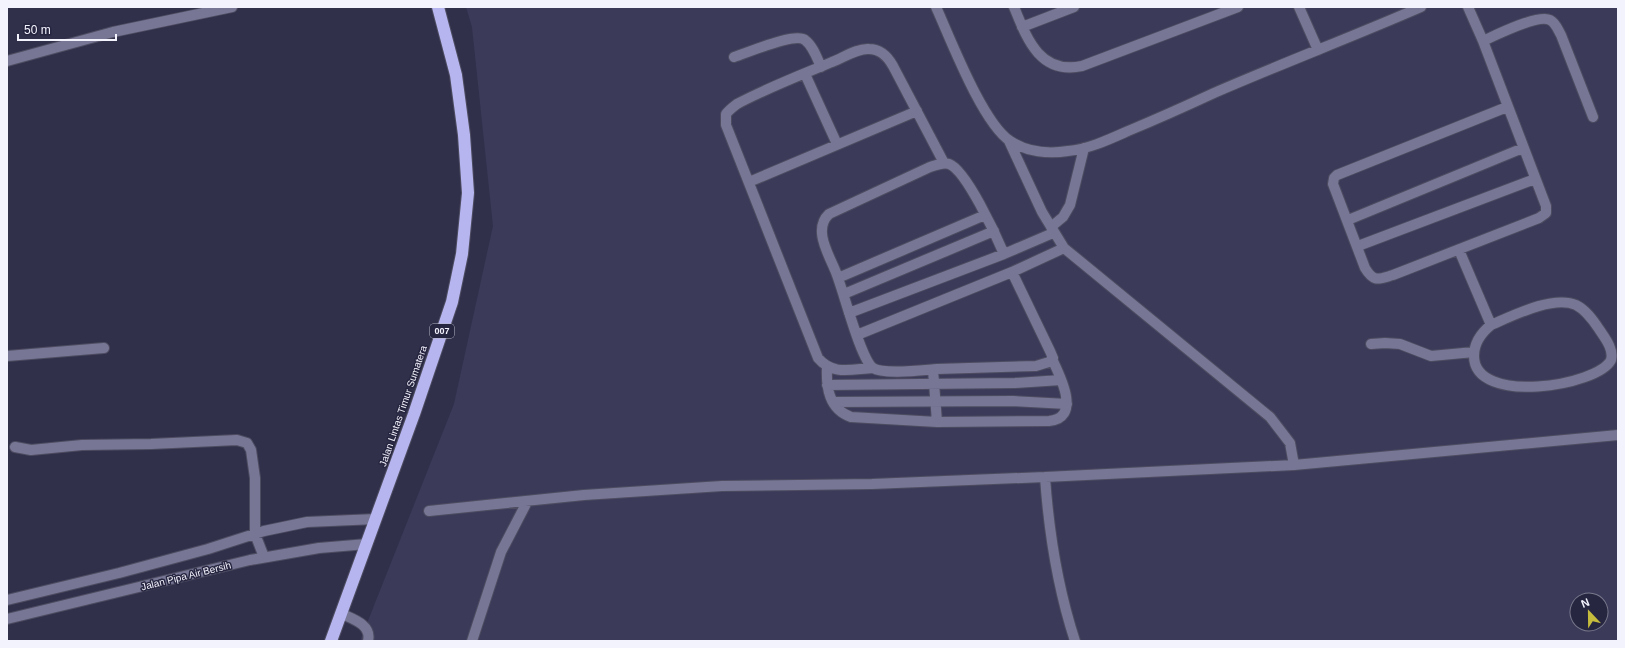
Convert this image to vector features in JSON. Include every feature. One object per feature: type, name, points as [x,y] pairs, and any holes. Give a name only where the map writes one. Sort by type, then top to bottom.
[{"type":"highway","name":"Jalan Lintas Timur Sumatera","points":[[331,641],[414,414],[452,302],[462,254],[468,193],[464,135],[456,75],[438,7]]},
{"type":"street","points":[[7,61],[113,32],[232,7]]},
{"type":"street","points":[[936,7],[969,80],[990,120],[999,132],[1009,141],[1019,146],[1038,151],[1069,151],[1084,148],[1117,136],[1248,79],[1421,7]]},
{"type":"street","points":[[1014,7],[1029,41],[1040,55],[1048,62],[1057,66],[1075,68],[1233,8]]},
{"type":"street","points":[[1022,27],[1074,7]]},
{"type":"street","points":[[1299,7],[1318,50]]},
{"type":"street","points":[[1468,7],[1547,208],[1545,215],[1393,275],[1378,279],[1371,276],[1365,268],[1358,246],[1333,184],[1334,178],[1337,175],[1507,107]]},
{"type":"street","points":[[1482,41],[1533,21],[1544,19],[1555,23],[1594,117]]},
{"type":"street","points":[[734,57],[789,38],[801,37],[805,39],[812,49],[821,67]]},
{"type":"street","points":[[944,163],[893,66],[886,56],[876,50],[870,49],[860,51],[748,99],[730,109],[727,112],[725,120],[816,353],[827,367],[834,369],[873,368],[884,371],[933,370],[1036,366],[1049,362],[1052,359]]},
{"type":"street","points":[[805,74],[837,144]]},
{"type":"street","points":[[748,182],[917,111]]},
{"type":"street","points":[[1009,141],[1034,197],[1052,230],[1064,248],[1270,417],[1290,443],[1294,465]]},
{"type":"street","points":[[849,313],[1004,254],[1052,230],[1063,217],[1070,205],[1084,148]]},
{"type":"street","points":[[1348,220],[1523,148]]},
{"type":"street","points":[[873,368],[865,356],[856,335],[844,294],[822,239],[822,224],[829,214],[930,166],[944,163],[952,166],[960,173],[994,231],[1004,254]]},
{"type":"street","points":[[1358,246],[1535,179]]},
{"type":"street","points":[[838,278],[985,215]]},
{"type":"street","points":[[844,294],[994,231]]},
{"type":"street","points":[[856,335],[1012,272],[1064,248]]},
{"type":"street","points":[[1459,250],[1491,325]]},
{"type":"street","points":[[827,367],[827,385],[833,402],[844,414],[852,417],[938,422],[1054,421],[1064,415],[1067,404],[1061,380],[1040,329],[1012,272]]},
{"type":"street","points":[[1545,304],[1572,304],[1585,311],[1600,330],[1610,348],[1611,360],[1606,367],[1599,371],[1565,382],[1533,387],[1515,387],[1487,379],[1483,377],[1476,366],[1474,352],[1479,338],[1491,325],[1525,310],[1545,304]]},
{"type":"street","points":[[1371,344],[1385,342],[1400,344],[1431,356],[1474,352]]},
{"type":"street","points":[[7,356],[104,348]]},
{"type":"street","points":[[933,370],[938,422]]},
{"type":"street","points":[[827,385],[1015,383],[1061,380]]},
{"type":"street","points":[[833,402],[1013,401],[1067,404]]},
{"type":"street","points":[[429,511],[584,495],[722,486],[872,484],[1294,465],[1618,435]]},
{"type":"street","points":[[15,447],[31,450],[82,445],[151,444],[237,440],[246,442],[250,447],[255,478],[254,534],[264,557]]},
{"type":"street","points":[[1045,477],[1053,556],[1065,610],[1075,641]]},
{"type":"street","points":[[472,641],[501,552],[527,502]]},
{"type":"street","points":[[7,600],[120,573],[208,549],[254,534],[307,522],[376,519]]},
{"type":"street","name":"Jalan Pipa Air Bersih","points":[[7,619],[264,557],[319,548],[367,544]]},
{"type":"street","points":[[342,614],[364,627],[369,634],[368,641]]},
{"type":"shaded area","points":[[466,7],[1618,7],[1618,641],[360,641],[454,404],[493,226],[472,27]]}]
